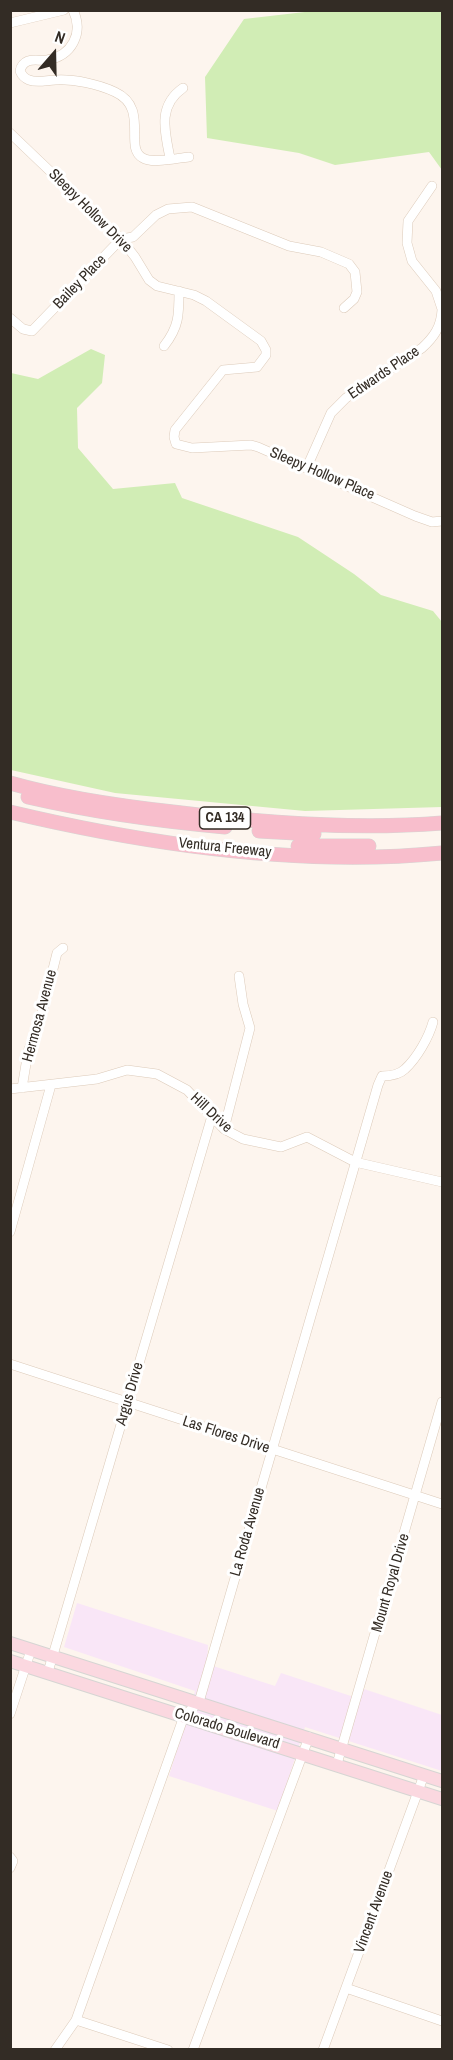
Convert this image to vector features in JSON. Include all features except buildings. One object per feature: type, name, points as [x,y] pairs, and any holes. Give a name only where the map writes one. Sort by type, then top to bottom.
[{"type":"highway","name":"Ventura Freeway","points":[[10,783],[131,807],[251,821],[322,825],[442,822]]},
{"type":"highway","points":[[10,793],[92,811],[179,823],[276,832],[367,834],[442,831]]},
{"type":"highway","name":"Ventura Freeway","points":[[10,813],[80,829],[250,853],[332,856],[442,853]]},
{"type":"highway","points":[[186,845],[202,839],[295,846],[393,847],[442,844]]},
{"type":"main road","name":"Colorado Boulevard","points":[[10,1643],[442,1781]]},
{"type":"main road","name":"Colorado Boulevard","points":[[10,1661],[442,1799]]},
{"type":"street","points":[[10,23],[64,10]]},
{"type":"street","points":[[73,10],[77,18],[77,36],[73,43],[60,56],[47,60],[29,60],[22,64],[20,71],[23,77],[31,82],[73,81],[115,92],[124,97],[134,113],[137,153],[144,159],[155,161],[189,157]]},
{"type":"street","points":[[170,158],[164,123],[169,103],[183,88]]},
{"type":"street","name":"Sleepy Hollow Drive","points":[[10,133],[121,239],[149,280],[157,286],[206,301],[261,341],[266,350],[264,359],[258,367],[223,370],[175,430]]},
{"type":"street","name":"Edwards Place","points":[[308,467],[331,413],[336,407],[427,343],[439,328],[442,310],[436,291],[412,261],[407,243],[408,221],[432,186]]},
{"type":"street","name":"Bailey Place","points":[[10,318],[27,331],[32,331],[121,239],[133,237],[156,216],[168,209],[192,207],[289,246],[321,252],[349,264],[355,272],[357,292],[354,299],[344,308]]},
{"type":"street","points":[[164,346],[174,333],[179,317],[179,291]]},
{"type":"street","name":"Sleepy Hollow Place","points":[[175,430],[176,444],[192,448],[251,445],[308,467],[416,516],[432,522],[442,521]]},
{"type":"street","name":"Hermosa Avenue","points":[[22,1088],[28,1052],[42,1013],[57,953],[63,948]]},
{"type":"street","points":[[224,1129],[250,1028],[243,1004],[239,976]]},
{"type":"street","name":"La Roda Avenue","points":[[199,1702],[382,1076],[394,1075],[405,1069],[429,1036],[433,1022]]},
{"type":"street","name":"Hill Drive","points":[[10,1089],[97,1079],[127,1070],[157,1074],[187,1090],[224,1129],[243,1139],[281,1147],[307,1137],[355,1162],[442,1182]]},
{"type":"street","points":[[10,1232],[51,1085]]},
{"type":"street","name":"Argus Drive","points":[[48,1672],[212,1116]]},
{"type":"street","name":"Las Flores Drive","points":[[10,1364],[442,1504]]},
{"type":"street","name":"Mount Royal Drive","points":[[337,1764],[442,1402]]},
{"type":"street","points":[[10,1714],[31,1650]]},
{"type":"street","points":[[55,2049],[76,2020],[184,1716],[199,1702]]},
{"type":"street","points":[[193,2049],[309,1737]]},
{"type":"street","name":"Vincent Avenue","points":[[324,2049],[424,1775]]},
{"type":"street","points":[[10,1857],[13,1861],[10,1869]]},
{"type":"street","points":[[346,1988],[442,2021]]},
{"type":"street","points":[[76,2020],[168,2049]]},
{"type":"shaded area","points":[[77,1603],[208,1645],[207,1664],[275,1686],[281,1673],[360,1699],[364,1689],[442,1715],[442,1771],[305,1727],[278,1811],[169,1776],[195,1691],[64,1647]]},
{"type":"green space","points":[[322,10],[442,11],[442,170],[429,152],[335,165],[299,153],[207,138],[205,77],[244,19]]},
{"type":"green space","points":[[91,349],[105,355],[102,383],[77,408],[78,448],[113,489],[175,483],[182,498],[298,537],[381,595],[433,611],[442,622],[442,807],[305,811],[115,793],[11,770],[11,373],[38,379]]}]
